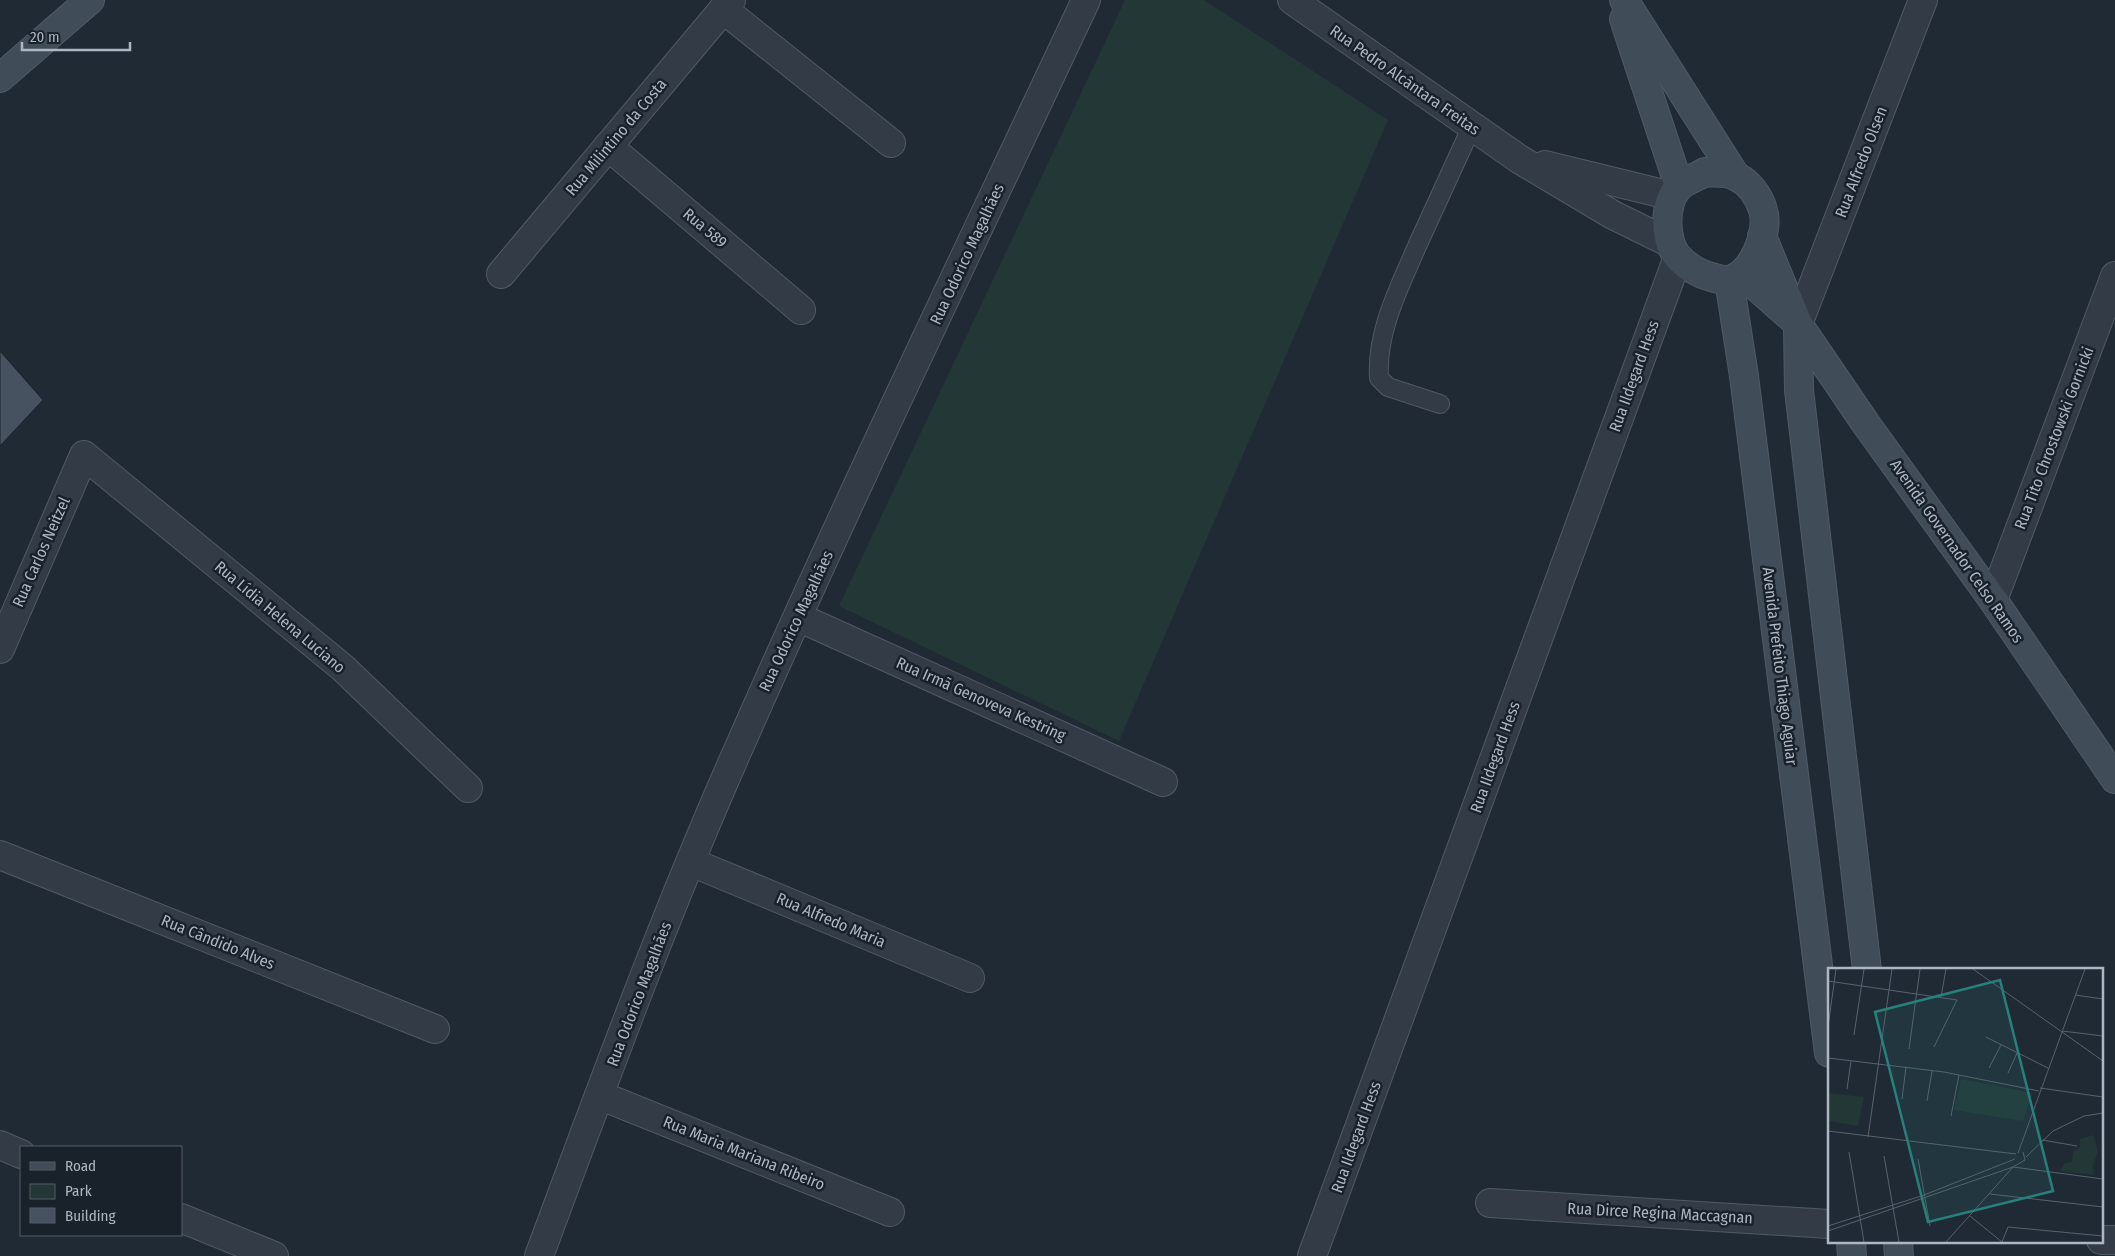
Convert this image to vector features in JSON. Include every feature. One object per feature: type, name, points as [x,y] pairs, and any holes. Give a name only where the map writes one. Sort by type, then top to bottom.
[{"type":"main road","points":[[0,78],[90,0]]},
{"type":"main road","points":[[1618,0],[1676,191],[1667,219],[1674,250],[1701,275],[1735,277],[1756,258],[1762,236],[1764,212],[1754,190],[1735,175],[1624,0]]},
{"type":"main road","points":[[1676,191],[1705,172],[1735,175]]},
{"type":"main road","name":"Avenida Governador Celso Ramos","points":[[1762,236],[1798,324],[1866,424],[1993,600],[2115,779]]},
{"type":"main road","name":"Avenida Governador Celso Ramos","points":[[1735,277],[1798,324]]},
{"type":"main road","name":"Avenida Prefeito Thiago Aguiar","points":[[1735,277],[1744,376],[1828,1045]]},
{"type":"main road","points":[[1798,324],[1799,390],[1867,968]]},
{"type":"street","name":"Rua Odorico Magalhães","points":[[539,1256],[599,1095],[739,746],[1086,0]]},
{"type":"street","name":"Rua Pedro Alcântara Freitas","points":[[1292,0],[1519,159],[1674,250]]},
{"type":"street","name":"Rua Alfredo Olsen","points":[[1798,324],[1923,0]]},
{"type":"street","points":[[727,4],[891,143]]},
{"type":"street","name":"Rua Milintino da Costa","points":[[501,274],[727,4]]},
{"type":"street","name":"Rua 589","points":[[608,146],[802,310]]},
{"type":"street","name":"Rua Pedro Alcântara Freitas","points":[[1519,159],[1676,191]]},
{"type":"street","name":"Rua Ildegard Hess","points":[[1312,1256],[1674,250]]},
{"type":"street","name":"Rua Tito Chrostowski Gornicki","points":[[1993,600],[2115,276]]},
{"type":"street","name":"Rua Carlos Neitzel","points":[[0,649],[9,599],[84,454]]},
{"type":"street","name":"Rua Lídia Helena Luciano","points":[[84,454],[342,668],[468,788]]},
{"type":"street","name":"Rua Irmã Genoveva Kestring","points":[[798,617],[1164,782]]},
{"type":"street","name":"Rua Cândido Alves","points":[[0,855],[435,1030]]},
{"type":"street","name":"Rua Alfredo Maria","points":[[691,862],[970,978]]},
{"type":"street","name":"Rua Maria Mariana Ribeiro","points":[[599,1095],[890,1212]]},
{"type":"street","points":[[0,1145],[20,1154]]},
{"type":"street","name":"Rua Dirce Regina Maccagnan","points":[[1490,1203],[1828,1224]]},
{"type":"street","points":[[182,1218],[274,1256]]},
{"type":"street","points":[[2102,1240],[2115,1240]]},
{"type":"lane","points":[[1440,404],[1388,387],[1380,378],[1378,358],[1382,336],[1408,266],[1472,126]]},
{"type":"green space","points":[[1125,0],[1204,0],[1388,120],[1119,741],[839,606]]},
{"type":"building","points":[[0,351],[43,400],[0,446]]}]
